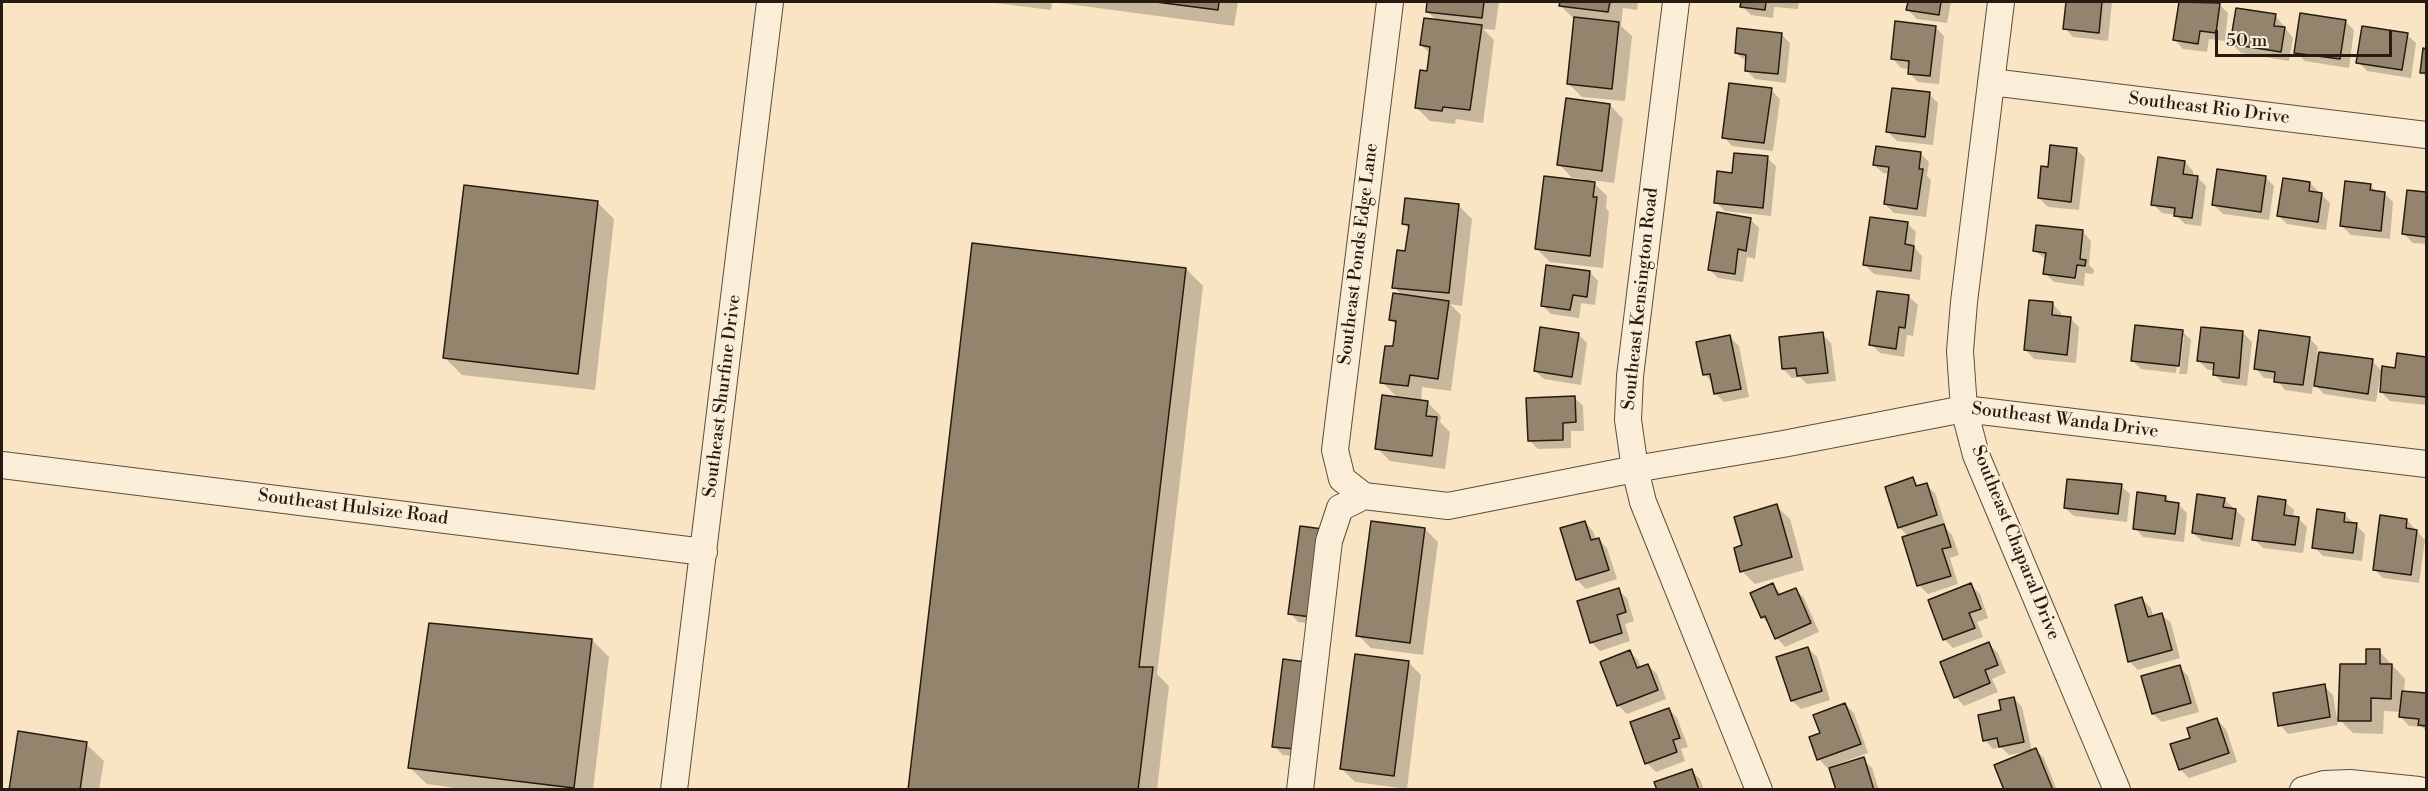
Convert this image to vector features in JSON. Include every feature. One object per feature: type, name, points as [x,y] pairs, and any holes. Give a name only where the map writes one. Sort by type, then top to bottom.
[{"type":"street","name":"Southeast Shurfine Drive","points":[[674,789],[770,2]]},
{"type":"street","name":"Southeast Ponds Edge Lane","points":[[1364,496],[1342,478],[1335,450],[1390,2]]},
{"type":"street","name":"Southeast Kensington Road","points":[[1676,2],[1630,376],[1628,420],[1635,469],[1643,502],[1759,789]]},
{"type":"street","name":"Southeast Chaparal Drive","points":[[2001,2],[1964,302],[1960,351],[1964,409],[1976,455],[2117,789]]},
{"type":"street","name":"Southeast Rio Drive","points":[[1991,82],[2427,135]]},
{"type":"street","name":"Southeast Wanda Drive","points":[[1635,469],[1964,409],[2427,464]]},
{"type":"street","name":"Southeast Hulsize Road","points":[[2,465],[704,552]]},
{"type":"street","points":[[1300,789],[1329,541],[1340,508],[1364,496],[1448,506],[1635,469]]},
{"type":"street","points":[[2303,789],[2324,784],[2350,783],[2419,789]]},
{"type":"building","points":[[1156,2],[1219,2],[1218,10]]},
{"type":"building","points":[[1427,2],[1484,2],[1482,18],[1426,12]]},
{"type":"building","points":[[1560,2],[1610,2],[1608,12],[1559,6]]},
{"type":"building","points":[[1741,2],[1766,2],[1765,10],[1740,7]]},
{"type":"building","points":[[1908,2],[1941,2],[1939,15],[1906,10]]},
{"type":"building","points":[[2066,2],[2102,2],[2099,33],[2063,29]]},
{"type":"building","points":[[2179,2],[2220,3],[2216,33],[2200,31],[2198,44],[2173,40]]},
{"type":"building","points":[[2236,8],[2276,14],[2274,26],[2285,27],[2281,52],[2230,44]]},
{"type":"building","points":[[2300,13],[2346,20],[2340,59],[2294,53]]},
{"type":"building","points":[[1574,17],[1619,22],[1612,89],[1567,84]]},
{"type":"building","points":[[1424,18],[1482,25],[1470,110],[1443,107],[1442,111],[1415,108],[1420,70],[1427,71],[1430,47],[1420,45]]},
{"type":"building","points":[[1895,21],[1936,26],[1930,76],[1908,74],[1909,61],[1891,59]]},
{"type":"building","points":[[2362,26],[2408,33],[2402,70],[2356,63]]},
{"type":"building","points":[[1737,28],[1782,33],[1778,74],[1745,71],[1746,55],[1735,53]]},
{"type":"building","points":[[2423,48],[2426,49],[2426,73],[2420,73]]},
{"type":"building","points":[[1729,83],[1772,88],[1764,143],[1722,138]]},
{"type":"building","points":[[1892,88],[1930,92],[1925,137],[1886,132]]},
{"type":"building","points":[[1566,98],[1610,104],[1602,171],[1557,165]]},
{"type":"building","points":[[2050,145],[2077,148],[2071,202],[2038,198],[2041,166],[2048,167]]},
{"type":"building","points":[[1876,146],[1921,152],[1919,169],[1923,169],[1917,209],[1884,204],[1889,167],[1873,165]]},
{"type":"building","points":[[1734,153],[1768,156],[1763,208],[1714,203],[1717,171],[1732,173]]},
{"type":"building","points":[[2158,157],[2185,161],[2183,174],[2198,176],[2192,218],[2174,216],[2175,208],[2151,205]]},
{"type":"building","points":[[2217,169],[2266,176],[2261,212],[2212,205]]},
{"type":"building","points":[[1544,176],[1595,182],[1593,197],[1597,197],[1590,256],[1535,249]]},
{"type":"building","points":[[2283,178],[2310,182],[2309,191],[2322,193],[2318,222],[2277,216]]},
{"type":"building","points":[[2345,181],[2371,184],[2370,190],[2385,192],[2381,231],[2340,226]]},
{"type":"building","points":[[464,185],[598,201],[578,374],[443,358]]},
{"type":"building","points":[[2407,190],[2426,192],[2426,237],[2402,234]]},
{"type":"building","points":[[1405,198],[1459,204],[1449,293],[1392,288],[1397,250],[1405,251],[1409,225],[1402,224]]},
{"type":"building","points":[[1717,212],[1751,218],[1746,251],[1738,249],[1735,274],[1708,270]]},
{"type":"building","points":[[1870,217],[1908,222],[1905,244],[1914,246],[1911,271],[1863,265]]},
{"type":"building","points":[[2036,225],[2083,230],[2080,259],[2086,260],[2085,266],[2077,265],[2075,278],[2043,274],[2046,253],[2033,251]]},
{"type":"building","points":[[972,243],[1186,268],[1139,667],[1153,667],[1138,790],[908,790]]},
{"type":"building","points":[[1546,265],[1590,271],[1587,297],[1573,295],[1570,310],[1541,306]]},
{"type":"building","points":[[1877,291],[1909,295],[1905,328],[1899,327],[1896,349],[1869,345]]},
{"type":"building","points":[[1393,293],[1449,301],[1438,379],[1410,375],[1408,386],[1380,383],[1385,346],[1393,346],[1396,321],[1389,320]]},
{"type":"building","points":[[2029,300],[2053,302],[2052,315],[2071,317],[2067,355],[2024,350]]},
{"type":"building","points":[[2135,325],[2183,330],[2179,366],[2131,361]]},
{"type":"building","points":[[1540,327],[1579,333],[1572,377],[1534,371]]},
{"type":"building","points":[[2201,327],[2243,331],[2239,378],[2213,375],[2214,363],[2197,361]]},
{"type":"building","points":[[2259,330],[2310,337],[2303,385],[2274,382],[2275,372],[2254,369]]},
{"type":"building","points":[[1823,332],[1828,373],[1797,376],[1796,368],[1782,369],[1779,337]]},
{"type":"building","points":[[1730,335],[1741,389],[1714,394],[1710,374],[1703,375],[1696,342]]},
{"type":"building","points":[[2319,352],[2373,359],[2368,394],[2314,386]]},
{"type":"building","points":[[2397,353],[2426,357],[2426,397],[2380,392],[2382,366],[2395,368]]},
{"type":"building","points":[[1382,395],[1428,401],[1426,416],[1437,417],[1432,456],[1375,449]]},
{"type":"building","points":[[1575,396],[1576,422],[1563,423],[1563,440],[1528,441],[1526,398]]},
{"type":"building","points":[[1913,477],[1916,486],[1927,483],[1937,515],[1898,528],[1885,487]]},
{"type":"building","points":[[2067,479],[2122,484],[2118,514],[2064,508]]},
{"type":"building","points":[[2137,492],[2166,496],[2165,501],[2179,503],[2175,534],[2133,529]]},
{"type":"building","points":[[2197,494],[2225,498],[2223,507],[2236,509],[2232,539],[2192,533]]},
{"type":"building","points":[[2258,496],[2286,500],[2284,515],[2299,517],[2295,545],[2252,540]]},
{"type":"building","points":[[1777,504],[1792,557],[1740,572],[1734,548],[1742,545],[1734,517]]},
{"type":"building","points":[[2317,509],[2345,513],[2344,522],[2357,523],[2353,553],[2312,548]]},
{"type":"building","points":[[2380,515],[2407,519],[2406,528],[2417,530],[2411,575],[2373,570]]},
{"type":"building","points":[[1371,521],[1425,528],[1410,643],[1356,636]]},
{"type":"building","points":[[1585,521],[1591,540],[1599,538],[1609,570],[1576,580],[1560,528]]},
{"type":"building","points":[[1944,524],[1951,547],[1942,549],[1951,576],[1917,586],[1902,537]]},
{"type":"building","points":[[1300,526],[1323,529],[1311,617],[1288,614]]},
{"type":"building","points":[[1773,583],[1778,595],[1796,588],[1811,623],[1775,639],[1765,616],[1761,618],[1750,593]]},
{"type":"building","points":[[1971,583],[1981,609],[1969,613],[1975,628],[1943,640],[1928,600]]},
{"type":"building","points":[[1619,588],[1626,612],[1617,615],[1622,633],[1590,643],[1577,601]]},
{"type":"building","points":[[2142,597],[2148,617],[2162,613],[2172,650],[2128,662],[2115,605]]},
{"type":"building","points":[[429,623],[592,639],[574,788],[408,768]]},
{"type":"building","points":[[1989,642],[1998,665],[1985,670],[1990,683],[1954,698],[1940,662]]},
{"type":"building","points":[[1808,647],[1822,691],[1791,701],[1776,657]]},
{"type":"building","points":[[2366,649],[2380,649],[2380,664],[2392,664],[2391,699],[2371,698],[2371,721],[2338,721],[2340,664],[2366,664]]},
{"type":"building","points":[[1630,650],[1637,668],[1648,664],[1658,690],[1617,706],[1600,662]]},
{"type":"building","points":[[1355,654],[1409,661],[1394,776],[1340,769]]},
{"type":"building","points":[[1283,659],[1306,662],[1296,749],[1272,747]]},
{"type":"building","points":[[2180,665],[2191,703],[2152,714],[2141,676]]},
{"type":"building","points":[[2325,684],[2330,717],[2278,726],[2273,693]]},
{"type":"building","points":[[2402,691],[2426,693],[2426,726],[2418,725],[2419,719],[2399,717]]},
{"type":"building","points":[[2014,697],[2024,742],[1999,747],[1997,738],[1983,741],[1978,715],[2001,710],[1999,700]]},
{"type":"building","points":[[1845,703],[1861,744],[1817,760],[1809,737],[1820,733],[1813,715]]},
{"type":"building","points":[[1669,708],[1680,738],[1673,740],[1677,752],[1645,764],[1630,722]]},
{"type":"building","points":[[2217,718],[2229,753],[2179,770],[2170,744],[2190,738],[2187,728]]},
{"type":"building","points":[[18,731],[87,742],[80,790],[9,790]]},
{"type":"building","points":[[2036,748],[2053,790],[2004,790],[1994,765]]},
{"type":"building","points":[[1864,757],[1874,790],[1836,790],[1829,768]]},
{"type":"building","points":[[1692,769],[1699,790],[1657,790],[1654,782]]}]
